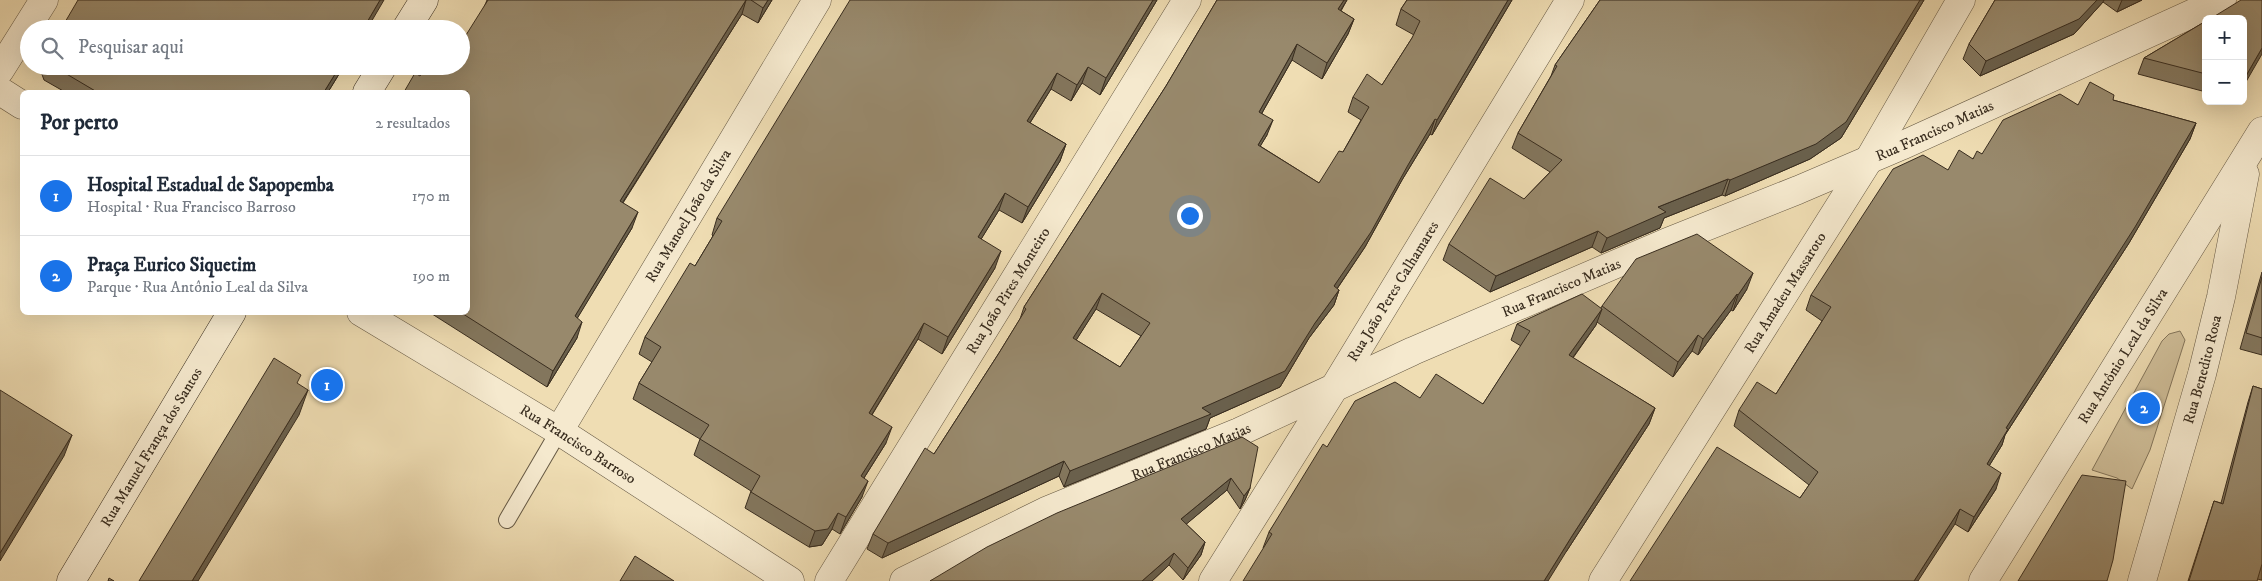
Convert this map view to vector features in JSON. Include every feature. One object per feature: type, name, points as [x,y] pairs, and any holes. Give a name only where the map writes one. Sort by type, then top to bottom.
[{"type":"street","points":[[31,20],[44,0]]},
{"type":"street","points":[[412,20],[424,0]]},
{"type":"street","name":"Rua Manoel João da Silva","points":[[559,431],[817,0]]},
{"type":"street","name":"Rua João Pires Monteiro","points":[[829,581],[1187,0]]},
{"type":"street","name":"Rua João Peres Calhamares","points":[[1212,581],[1334,388],[1570,0]]},
{"type":"street","name":"Rua Amadeu Massaroto","points":[[1603,581],[1868,161],[1961,0]]},
{"type":"street","name":"Rua Francisco Matias","points":[[904,581],[1046,511],[1239,432],[1413,351],[1665,243],[1868,161],[2222,0]]},
{"type":"street","points":[[0,70],[20,38]]},
{"type":"street","points":[[368,90],[377,75]]},
{"type":"street","points":[[0,91],[20,104]]},
{"type":"street","name":"Rua Antônio Leal da Silva","points":[[1983,581],[2249,155],[2262,131]]},
{"type":"street","name":"Rua Benedito Rosa","points":[[2142,581],[2202,374],[2221,297],[2249,155]]},
{"type":"street","name":"Rua Manuel França dos Santos","points":[[71,581],[230,315]]},
{"type":"street","name":"Rua Francisco Barroso","points":[[366,315],[559,431],[790,581]]},
{"type":"lane","points":[[508,520],[559,431]]},
{"type":"shaded area","points":[[2180,331],[2185,340],[2150,450],[2132,489],[2117,478],[2092,470],[2162,341],[2169,334]]},
{"type":"building","points":[[78,0],[380,0],[368,20],[66,20]]},
{"type":"building","points":[[488,0],[746,0],[620,201],[638,212],[575,316],[582,322],[553,371],[465,315],[470,315],[470,90],[405,90],[414,75],[470,75],[470,29]]},
{"type":"building","points":[[751,0],[768,0],[763,8]]},
{"type":"building","points":[[850,0],[1153,0],[1106,78],[1088,67],[1077,85],[1057,73],[1027,121],[1066,144],[1028,207],[1005,193],[978,237],[1001,251],[948,337],[924,323],[869,413],[892,427],[861,476],[868,481],[846,517],[838,513],[828,529],[815,531],[751,492],[760,476],[700,439],[709,425],[639,383],[661,347],[645,337],[690,263],[695,266],[722,221],[717,218]]},
{"type":"building","points":[[1217,0],[1344,0],[1338,9],[1354,19],[1327,63],[1297,44],[1259,112],[1273,120],[1258,145],[1319,183],[1339,151],[1343,152],[1369,107],[1353,97],[1367,74],[1382,85],[1412,38],[1420,21],[1401,9],[1407,0],[1508,0],[1437,120],[1435,119],[1371,232],[1334,286],[1339,290],[1315,323],[1285,371],[1202,408],[1211,414],[1070,471],[1064,461],[888,543],[873,534],[925,448],[934,454],[1026,309],[1024,307],[1166,86]],"holes":[[[1102,293],[1150,323],[1120,367],[1073,338]]]},
{"type":"building","points":[[1600,0],[1920,0],[1846,122],[1816,144],[1730,180],[1728,179],[1658,207],[1666,212],[1607,238],[1598,231],[1496,276],[1449,244],[1490,178],[1524,199],[1562,160],[1518,133],[1557,66],[1555,65]]},
{"type":"building","points":[[1995,0],[2097,0],[2079,19],[1986,61],[1969,44]]},
{"type":"building","points":[[2241,0],[2262,0],[2262,48],[2247,74],[2247,15],[2217,15]]},
{"type":"building","points":[[2202,23],[2202,73],[2144,58]]},
{"type":"building","points":[[68,75],[334,75],[325,90],[94,90]]},
{"type":"building","points":[[2090,82],[2114,95],[2113,100],[2196,123],[2135,227],[2006,428],[2008,429],[1987,464],[2001,473],[1974,517],[1960,509],[1914,581],[1630,581],[1717,447],[1800,498],[1818,472],[1739,410],[1757,382],[1776,394],[1831,307],[1811,295],[1893,169],[1923,155],[1948,170],[1959,150],[1973,159],[1977,151],[1982,154],[2003,120],[2060,94],[2078,105]]},
{"type":"building","points":[[1697,234],[1753,273],[1703,339],[1698,335],[1678,362],[1602,306],[1636,259]]},
{"type":"building","points":[[2262,277],[2262,338],[2246,333]]},
{"type":"building","points":[[1582,294],[1602,309],[1569,355],[1655,408],[1544,581],[1243,581],[1272,534],[1269,532],[1323,444],[1327,447],[1355,401],[1395,382],[1420,398],[1436,374],[1483,404],[1530,331],[1517,324]]},
{"type":"building","points":[[274,358],[301,375],[297,383],[308,390],[192,581],[139,581]]},
{"type":"building","points":[[2253,386],[2262,389],[2262,564],[2257,581],[2189,581],[2214,501],[2223,504]]},
{"type":"building","points":[[0,390],[72,435],[0,553]]},
{"type":"building","points":[[1242,437],[1258,447],[1250,488],[1244,496],[1231,478],[1181,519],[1205,542],[1188,568],[1174,553],[1142,581],[930,581],[987,547],[1057,513]]},
{"type":"building","points":[[2082,475],[2126,481],[2113,560],[2107,581],[2018,581]]},
{"type":"building","points":[[635,556],[674,581],[620,581]]},
{"type":"place","name":"Hospital Estadual de Sapopemba","points":[[327,385]]},
{"type":"place","name":"Praça Eurico Siquetim","points":[[2144,408]]}]
